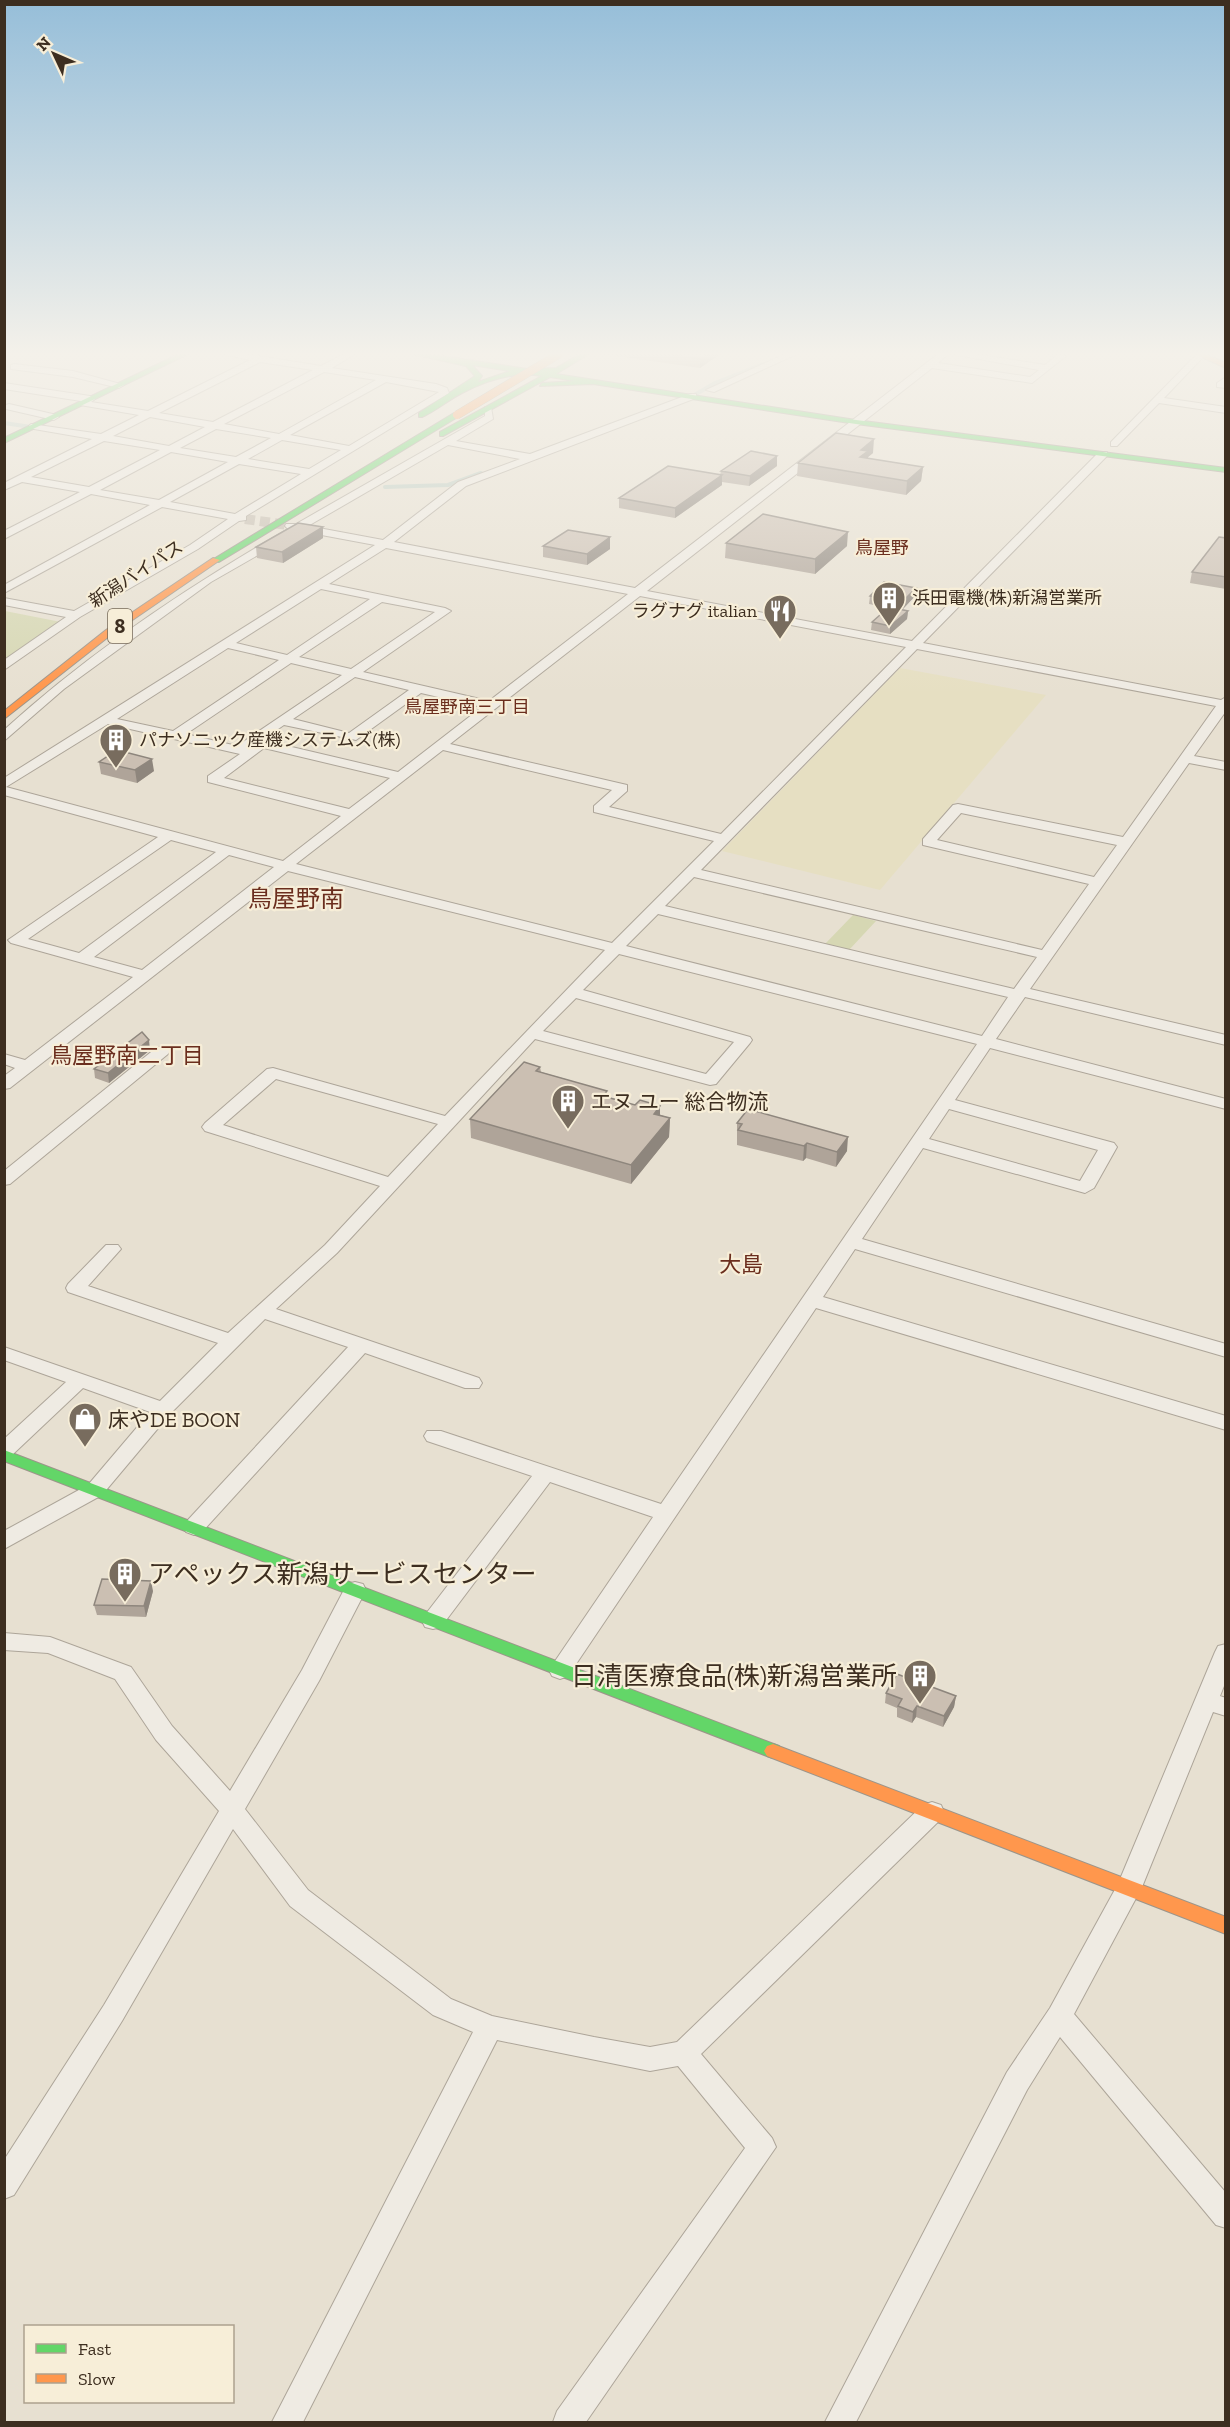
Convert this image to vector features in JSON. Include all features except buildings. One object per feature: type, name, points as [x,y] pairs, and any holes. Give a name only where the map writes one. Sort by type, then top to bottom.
[{"type":"main road","points":[[213,546],[278,500],[333,467]]},
{"type":"main road","name":"新潟バイパス","points":[[100,618],[213,546],[355,467]]},
{"type":"main road","name":"新潟バイパス","points":[[4,716],[77,655],[180,584],[367,467]]},
{"type":"main road","points":[[242,546],[384,467]]},
{"type":"main road","points":[[1205,467],[1226,470]]},
{"type":"main road","points":[[4,1453],[433,1621],[1226,1926]]},
{"type":"street","points":[[4,487],[43,467]]},
{"type":"street","points":[[4,536],[137,467]]},
{"type":"street","points":[[4,590],[227,467]]},
{"type":"street","points":[[277,467],[312,473]]},
{"type":"street","points":[[4,666],[76,615],[194,547],[322,467]]},
{"type":"street","points":[[4,737],[60,686],[207,580],[293,526],[400,467]]},
{"type":"street","points":[[4,784],[386,543],[462,484],[509,467]]},
{"type":"street","points":[[4,1084],[798,467]]},
{"type":"street","points":[[4,1541],[95,1490],[163,1409],[262,1311],[331,1249],[532,1033],[657,909],[1090,467]]},
{"type":"street","points":[[4,475],[241,518]]},
{"type":"street","points":[[293,526],[1225,702],[1046,955],[560,1670]]},
{"type":"street","points":[[106,720],[239,750],[445,611],[318,585]]},
{"type":"street","points":[[174,736],[380,598]]},
{"type":"street","points":[[4,601],[76,615]]},
{"type":"street","points":[[225,644],[417,690],[491,705]]},
{"type":"street","points":[[283,721],[351,737],[417,690]]},
{"type":"street","points":[[351,814],[213,779],[262,744],[400,776]]},
{"type":"street","points":[[439,745],[622,788],[599,809],[725,839]]},
{"type":"street","points":[[1185,758],[1226,766]]},
{"type":"street","points":[[4,791],[284,866],[796,993],[1226,1104]]},
{"type":"street","points":[[1098,882],[928,842],[958,808],[1125,842]]},
{"type":"street","points":[[144,975],[16,940],[168,836]]},
{"type":"street","points":[[82,958],[226,851]]},
{"type":"street","points":[[693,872],[1046,955]]},
{"type":"street","points":[[657,909],[1226,1040]]},
{"type":"street","points":[[532,1033],[710,1080],[744,1040],[573,992]]},
{"type":"street","points":[[4,1180],[162,1050]]},
{"type":"street","points":[[4,1059],[27,1066]]},
{"type":"street","points":[[392,1184],[211,1127],[273,1073],[448,1122]]},
{"type":"street","points":[[920,1142],[1084,1188],[1107,1147],[947,1103]]},
{"type":"street","points":[[851,1242],[1226,1351]]},
{"type":"street","points":[[112,1249],[75,1288],[231,1341]]},
{"type":"street","points":[[810,1300],[1226,1423]]},
{"type":"street","points":[[262,1311],[472,1383]]},
{"type":"street","points":[[194,1527],[361,1345]]},
{"type":"street","points":[[4,1353],[163,1409]]},
{"type":"street","points":[[4,1453],[80,1380]]},
{"type":"street","points":[[435,1436],[667,1514]]},
{"type":"street","points":[[433,1621],[546,1473]]},
{"type":"street","points":[[4,2186],[112,2013],[311,1675],[355,1590]]},
{"type":"street","points":[[4,1641],[50,1645],[123,1673],[164,1733],[231,1808],[299,1898],[442,2007],[490,2027],[650,2059],[684,2053],[932,1812]]},
{"type":"street","points":[[840,2422],[1017,2081],[1059,2016],[1129,1887],[1216,1703],[1226,1652]]},
{"type":"street","points":[[1059,2016],[1226,2215]]},
{"type":"street","points":[[287,2422],[490,2027]]},
{"type":"street","points":[[568,2422],[762,2147],[684,2053]]},
{"type":"shaded area","points":[[900,668],[1046,695],[880,890],[722,851]]},
{"type":"green space","points":[[5,611],[61,622],[5,662]]},
{"type":"green space","points":[[853,915],[876,921],[849,950],[825,944]]},
{"type":"waterway","points":[[385,487],[448,485],[481,473]]},
{"type":"tunnel","points":[[245,519],[287,525]]},
{"type":"traffic: fast","points":[[216,560],[370,467]]},
{"type":"traffic: fast","points":[[1205,467],[1226,470]]},
{"type":"traffic: fast","points":[[4,1455],[773,1751]]},
{"type":"traffic: slow","points":[[4,716],[109,632],[216,560]]},
{"type":"traffic: slow","points":[[773,1751],[1226,1926]]},
{"type":"place","name":"浜田電機(株)新潟営業所","points":[[889,627]]},
{"type":"place","name":"ラグナグ italian","points":[[780,640]]},
{"type":"place","name":"パナソニック産機システムズ(株)","points":[[116,769]]},
{"type":"place","name":"エヌ ユー 総合物流","points":[[568,1130]]},
{"type":"place","name":"床やDE BOON","points":[[85,1448]]},
{"type":"place","name":"アペックス新潟サービスセンター","points":[[125,1603]]},
{"type":"place","name":"日清医療食品(株)新潟営業所","points":[[920,1705]]},
{"type":"district","name":"鳥屋野","points":[[882,548]]},
{"type":"district","name":"鳥屋野南三丁目","points":[[467,707]]},
{"type":"district","name":"鳥屋野南","points":[[296,898]]},
{"type":"district","name":"鳥屋野南二丁目","points":[[127,1055]]},
{"type":"district","name":"大島","points":[[741,1264]]}]
